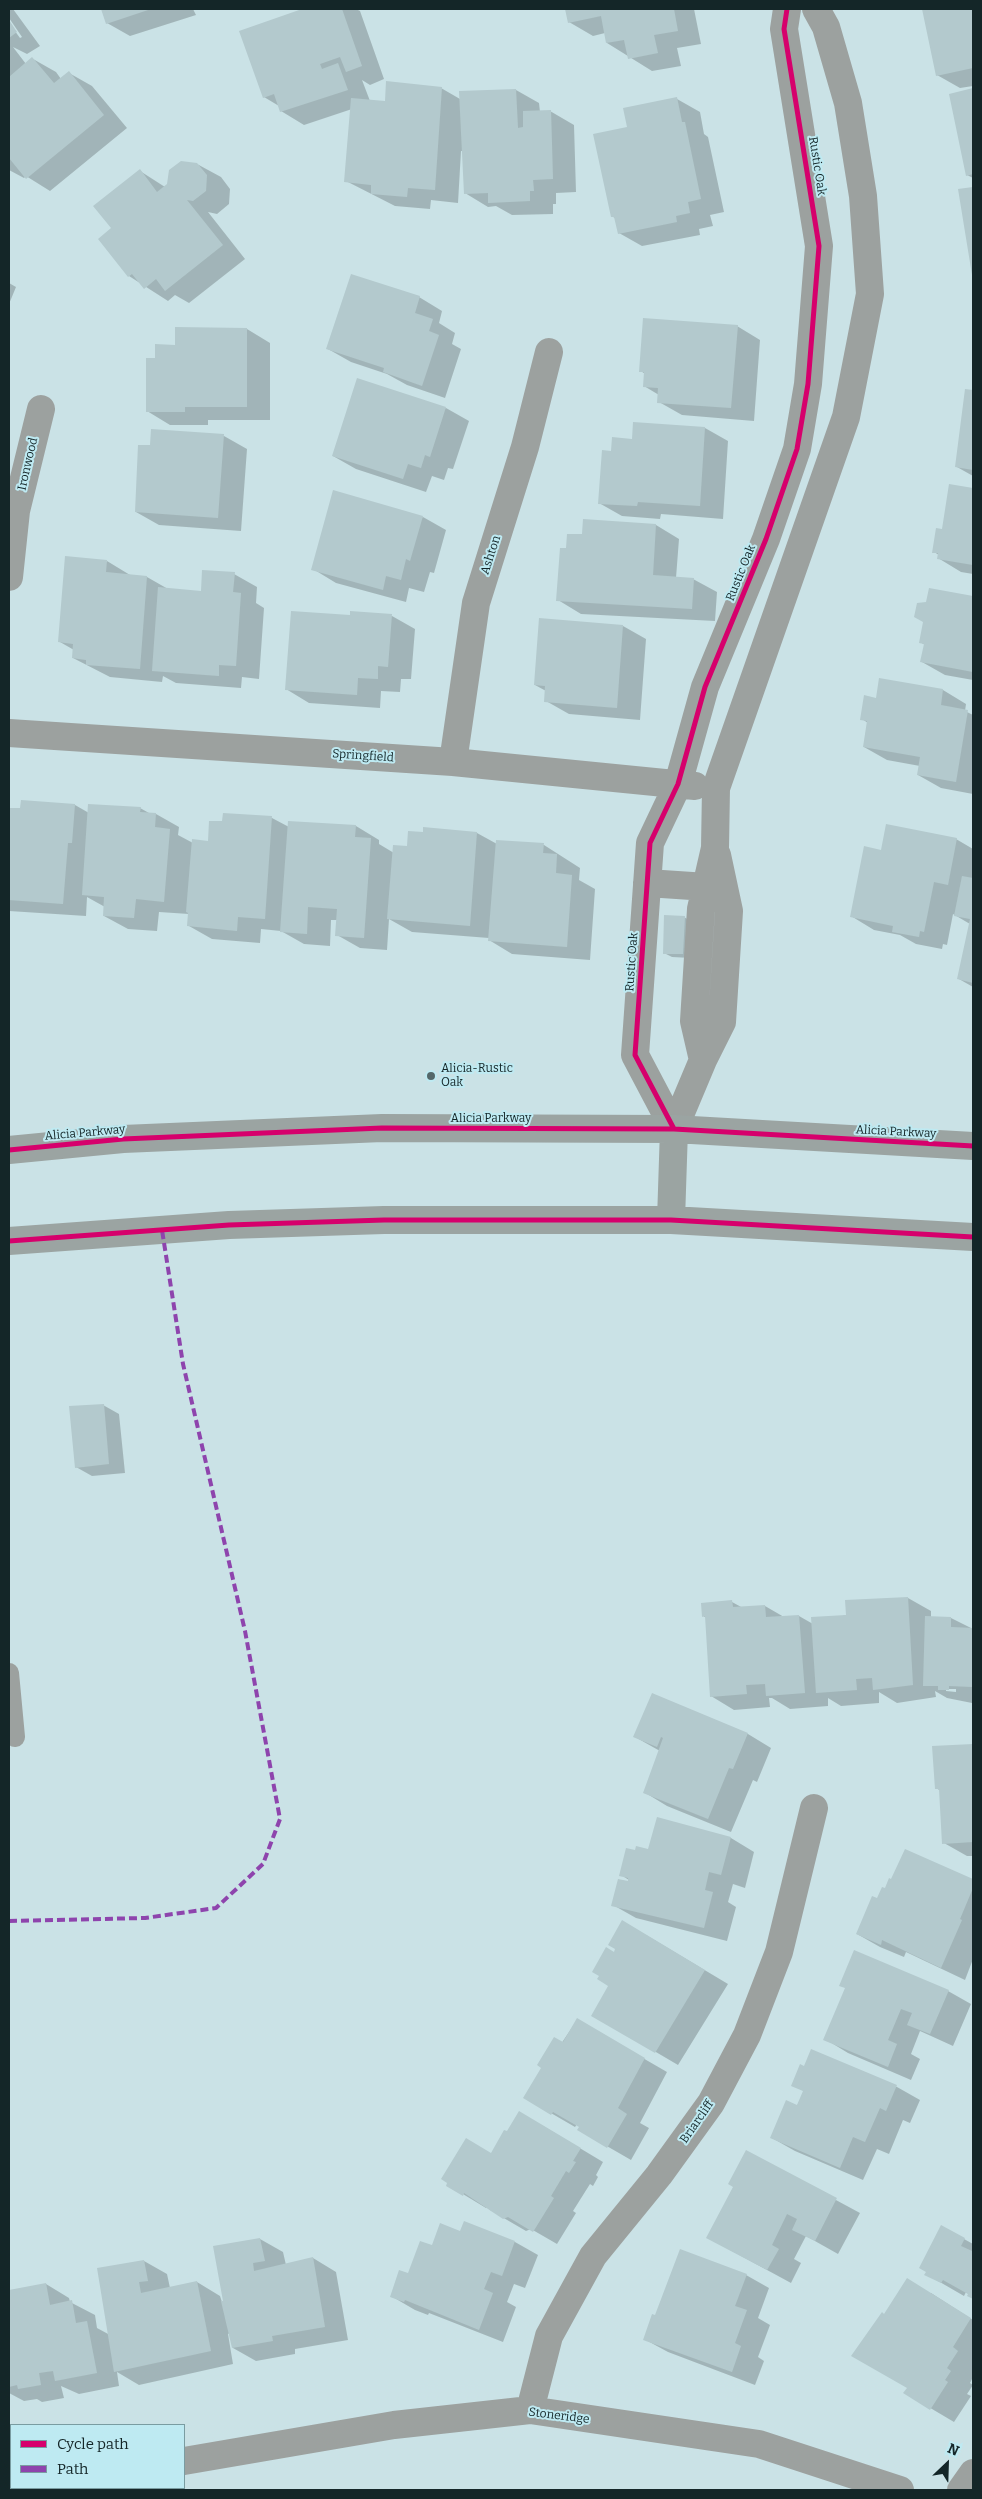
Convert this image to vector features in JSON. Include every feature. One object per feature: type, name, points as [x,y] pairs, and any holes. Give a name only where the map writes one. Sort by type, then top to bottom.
[{"type":"main road","name":"Alicia Parkway","points":[[9,1150],[124,1139],[382,1128],[674,1129],[973,1146]]},
{"type":"main road","points":[[671,1220],[674,1129]]},
{"type":"main road","points":[[9,1240],[229,1225],[384,1220],[671,1220],[973,1237]]},
{"type":"street","name":"Rustic Oak","points":[[674,1129],[635,1055],[650,843],[678,784],[705,687],[766,539],[797,449],[808,384],[819,246],[784,29],[787,9]]},
{"type":"street","points":[[703,1060],[694,1021],[701,909],[715,848],[716,788],[846,417],[870,294],[863,196],[848,102],[826,27],[816,9]]},
{"type":"street","name":"Ashton","points":[[454,762],[476,603],[526,447],[549,352]]},
{"type":"street","name":"Ironwood","points":[[9,578],[16,511],[41,409]]},
{"type":"street","name":"Springfield","points":[[9,733],[454,762],[716,788]]},
{"type":"street","points":[[674,1129],[703,1060],[722,1022],[729,911],[715,848]]},
{"type":"street","points":[[647,883],[706,887]]},
{"type":"street","name":"Briarcliff","points":[[530,2410],[548,2336],[593,2256],[659,2175],[711,2103],[747,2035],[779,1952],[814,1808]]},
{"type":"street","name":"Stoneridge","points":[[185,2461],[394,2425],[530,2410],[759,2444],[900,2490]]},
{"type":"street","points":[[961,2490],[973,2473]]},
{"type":"lane","points":[[9,1673],[15,1737]]},
{"type":"building","points":[[101,9],[151,9],[106,24]]},
{"type":"building","points":[[302,9],[342,9],[362,66],[346,72],[340,57],[320,64],[322,69],[338,63],[348,90],[280,112],[274,94],[263,98],[239,31]]},
{"type":"building","points":[[565,9],[674,9],[678,31],[654,35],[658,53],[628,59],[624,40],[606,43],[601,16],[568,23]]},
{"type":"building","points":[[922,9],[973,9],[973,68],[936,76]]},
{"type":"building","points":[[9,20],[17,32],[9,38]]},
{"type":"building","points":[[32,57],[54,83],[69,71],[104,115],[26,179],[9,158],[9,77]]},
{"type":"building","points":[[386,81],[442,87],[435,190],[408,188],[407,197],[371,194],[371,185],[344,182],[351,98],[385,101]]},
{"type":"building","points":[[973,88],[973,174],[966,176],[949,94]]},
{"type":"building","points":[[516,89],[518,128],[523,127],[523,111],[551,110],[553,179],[533,180],[534,191],[530,191],[530,201],[488,203],[488,193],[464,194],[459,91]]},
{"type":"building","points":[[677,97],[682,122],[685,122],[701,199],[688,202],[690,213],[676,216],[677,222],[618,234],[614,217],[611,217],[593,134],[627,127],[623,108]]},
{"type":"building","points":[[181,161],[197,163],[207,175],[206,191],[193,201],[187,200],[223,245],[165,291],[156,279],[144,289],[132,274],[128,277],[98,239],[111,228],[93,206],[140,169],[157,192],[167,184],[169,170]]},
{"type":"building","points":[[973,187],[973,274],[972,275],[958,189]]},
{"type":"building","points":[[351,274],[420,296],[415,313],[433,319],[429,331],[439,335],[422,386],[383,372],[384,368],[326,349]]},
{"type":"building","points":[[643,318],[738,325],[731,408],[657,403],[658,388],[643,387],[644,372],[639,372]]},
{"type":"building","points":[[175,327],[247,328],[247,407],[185,407],[185,412],[146,412],[146,358],[155,358],[155,344],[175,345]]},
{"type":"building","points":[[357,378],[446,407],[430,457],[425,455],[421,468],[408,464],[403,479],[332,456]]},
{"type":"building","points":[[965,389],[973,390],[973,470],[955,467]]},
{"type":"building","points":[[633,422],[705,427],[700,506],[638,502],[637,506],[598,504],[602,450],[611,451],[612,437],[632,439]]},
{"type":"building","points":[[151,429],[224,434],[218,518],[135,512],[138,445],[150,445]]},
{"type":"building","points":[[949,484],[973,488],[973,565],[937,559],[938,553],[932,553],[936,528],[942,529]]},
{"type":"building","points":[[333,490],[423,516],[410,561],[406,559],[401,580],[386,576],[383,590],[311,570]]},
{"type":"building","points":[[583,519],[656,524],[653,575],[694,578],[692,609],[556,601],[560,548],[566,548],[567,534],[582,534]]},
{"type":"building","points":[[65,556],[107,560],[106,572],[147,576],[140,669],[86,665],[86,660],[72,658],[73,644],[58,642]]},
{"type":"building","points":[[202,570],[235,572],[233,592],[241,593],[236,666],[219,665],[219,676],[152,671],[158,587],[201,591]]},
{"type":"building","points":[[929,588],[973,596],[973,672],[920,662],[924,644],[919,643],[923,622],[914,617],[917,603],[926,602]]},
{"type":"building","points":[[291,611],[350,615],[350,611],[392,614],[388,667],[378,666],[378,679],[358,678],[357,695],[285,690]]},
{"type":"building","points":[[539,618],[623,625],[617,708],[544,702],[545,686],[534,685]]},
{"type":"building","points":[[879,678],[943,689],[941,705],[968,710],[956,782],[917,775],[920,757],[863,747],[867,721],[860,720],[864,695],[876,698]]},
{"type":"building","points":[[21,800],[75,804],[72,843],[68,843],[63,904],[9,900],[9,808],[20,808]]},
{"type":"building","points":[[88,804],[141,807],[140,812],[156,813],[155,827],[170,829],[164,902],[136,899],[134,918],[103,916],[104,897],[82,895]]},
{"type":"building","points":[[223,813],[272,816],[265,919],[238,917],[237,931],[187,926],[188,913],[186,912],[192,839],[208,841],[209,821],[222,821]]},
{"type":"building","points":[[288,821],[356,825],[355,837],[371,838],[364,938],[335,936],[337,909],[308,907],[307,934],[280,932]]},
{"type":"building","points":[[886,824],[957,838],[948,885],[934,882],[924,932],[920,931],[919,937],[892,932],[893,926],[850,917],[864,846],[881,850]]},
{"type":"building","points":[[423,827],[477,832],[470,926],[387,919],[393,845],[407,846],[408,831],[423,832]]},
{"type":"building","points":[[496,840],[544,843],[543,853],[557,854],[556,873],[572,875],[567,947],[488,941]]},
{"type":"building","points":[[962,876],[973,878],[973,983],[957,979],[970,919],[954,916]]},
{"type":"building","points":[[664,915],[685,916],[683,954],[663,954]]},
{"type":"building","points":[[104,1404],[109,1464],[75,1468],[69,1406]]},
{"type":"building","points":[[908,1597],[913,1685],[873,1690],[872,1678],[856,1679],[857,1690],[816,1693],[811,1617],[846,1615],[845,1600]]},
{"type":"building","points":[[732,1600],[733,1607],[765,1605],[766,1617],[799,1615],[805,1693],[766,1696],[765,1684],[746,1685],[747,1694],[710,1697],[705,1616],[702,1617],[701,1603]]},
{"type":"building","points":[[925,1616],[951,1617],[951,1627],[973,1628],[973,1687],[949,1686],[949,1690],[938,1690],[938,1686],[923,1686]]},
{"type":"building","points":[[652,1693],[748,1733],[733,1769],[729,1768],[708,1819],[643,1793],[663,1738],[661,1737],[657,1747],[633,1737]]},
{"type":"building","points":[[973,1744],[973,1842],[942,1844],[939,1789],[935,1789],[932,1746]]},
{"type":"building","points":[[657,1817],[731,1837],[721,1875],[709,1872],[705,1890],[713,1892],[704,1928],[611,1906],[618,1879],[628,1881],[628,1878],[619,1876],[626,1848],[635,1850],[636,1846],[648,1849]]},
{"type":"building","points":[[905,1849],[973,1879],[973,1888],[960,1919],[962,1920],[941,1968],[882,1940],[881,1945],[856,1934],[872,1896],[877,1898],[882,1887],[885,1888]]},
{"type":"building","points":[[622,1920],[705,1970],[655,2053],[591,2016],[608,1986],[597,1979],[599,1976],[592,1972],[606,1947],[614,1952],[615,1949],[608,1945]]},
{"type":"building","points":[[854,1950],[949,1990],[930,2034],[907,2025],[912,2013],[901,2009],[888,2040],[897,2044],[888,2067],[823,2040],[845,1988],[839,1986]]},
{"type":"building","points":[[577,2018],[645,2058],[618,2108],[627,2114],[607,2148],[577,2130],[579,2127],[553,2112],[551,2115],[523,2098],[541,2068],[537,2065],[554,2037],[563,2042]]},
{"type":"building","points":[[811,2049],[897,2085],[886,2111],[880,2108],[865,2142],[853,2137],[840,2168],[770,2138],[786,2100],[797,2105],[803,2091],[791,2086],[800,2064],[804,2066]]},
{"type":"building","points":[[519,2111],[581,2148],[573,2161],[576,2162],[569,2173],[566,2171],[551,2196],[554,2198],[533,2232],[508,2217],[503,2219],[464,2193],[463,2196],[446,2186],[447,2183],[441,2179],[466,2138],[491,2153],[504,2130],[507,2131]]},
{"type":"building","points":[[746,2150],[837,2198],[815,2241],[792,2230],[797,2219],[787,2214],[772,2245],[779,2249],[767,2270],[706,2238],[733,2187],[728,2184]]},
{"type":"building","points":[[464,2221],[515,2241],[502,2276],[491,2272],[484,2289],[493,2293],[479,2330],[405,2300],[404,2302],[390,2297],[399,2270],[408,2273],[420,2241],[432,2245],[440,2223],[460,2231]]},
{"type":"building","points":[[941,2225],[965,2238],[961,2246],[972,2251],[973,2248],[973,2299],[967,2296],[968,2294],[943,2280],[941,2283],[924,2275],[926,2272],[919,2268]]},
{"type":"building","points":[[260,2238],[265,2261],[253,2263],[254,2271],[313,2257],[325,2327],[272,2336],[273,2341],[232,2348],[221,2301],[223,2301],[213,2246]]},
{"type":"building","points":[[680,2249],[747,2274],[735,2306],[747,2310],[735,2343],[741,2346],[732,2372],[643,2340],[652,2314],[655,2315]]},
{"type":"building","points":[[144,2260],[148,2281],[139,2282],[141,2293],[197,2281],[211,2351],[114,2372],[97,2268]]},
{"type":"building","points":[[907,2278],[971,2318],[953,2347],[958,2351],[947,2368],[951,2371],[945,2380],[948,2382],[930,2410],[903,2393],[907,2388],[851,2356],[882,2312],[884,2314]]},
{"type":"building","points":[[46,2283],[50,2305],[72,2300],[76,2323],[87,2321],[97,2373],[55,2381],[53,2371],[39,2373],[41,2385],[18,2389],[17,2385],[9,2387],[9,2290]]},
{"type":"marked path","points":[[9,1921],[145,1918],[216,1908],[263,1864],[280,1819],[245,1631],[183,1364],[162,1230]]},
{"type":"cycle path","points":[[674,1129],[635,1055],[650,843],[678,784],[705,687],[766,539],[797,449],[808,384],[819,246],[784,29],[787,9]]},
{"type":"cycle path","points":[[9,1150],[123,1139],[382,1128],[674,1129],[973,1146]]},
{"type":"cycle path","points":[[9,1241],[229,1225],[384,1220],[671,1220],[973,1237]]},
{"type":"place","name":"Alicia-Rustic Oak","points":[[431,1076]]}]
